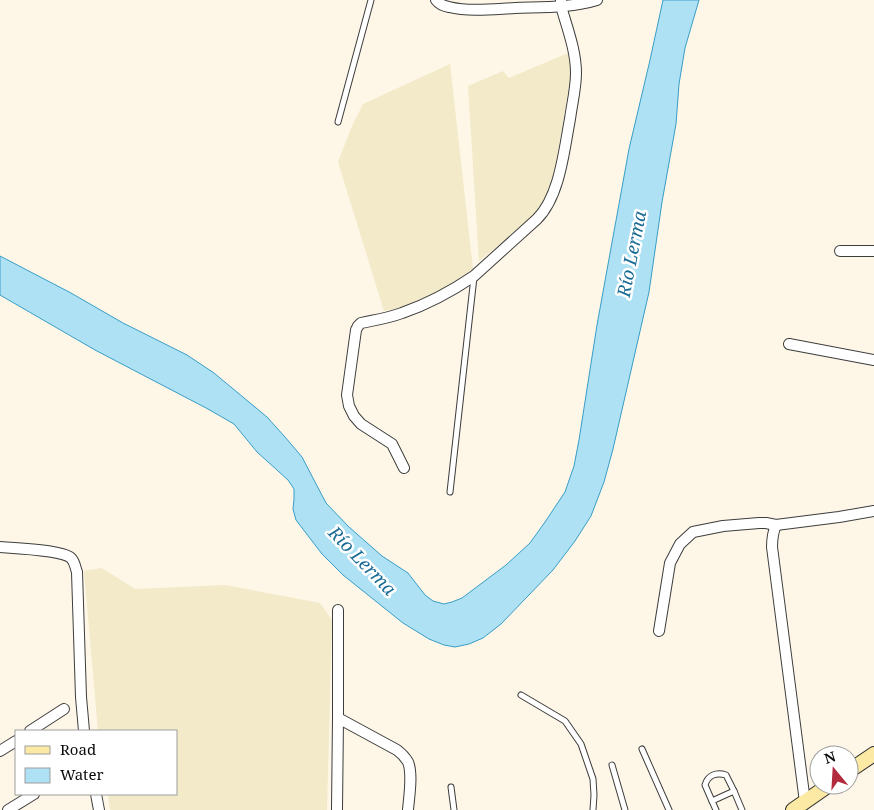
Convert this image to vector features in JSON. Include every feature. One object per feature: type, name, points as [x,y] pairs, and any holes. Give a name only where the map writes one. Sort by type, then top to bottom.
[{"type":"main road","points":[[859,764],[874,754]]},
{"type":"main road","points":[[799,806],[815,795]]},
{"type":"street","points":[[436,0],[440,5],[467,9],[587,3],[596,0]]},
{"type":"street","points":[[404,468],[392,444],[361,424],[349,406],[347,395],[356,330],[361,323],[402,314],[457,287],[474,276],[541,215],[552,196],[558,179],[576,74],[574,52],[561,3]]},
{"type":"street","points":[[840,251],[874,251]]},
{"type":"street","points":[[789,344],[874,360]]},
{"type":"street","points":[[659,631],[670,563],[680,544],[693,532],[723,526],[759,523],[776,525],[874,512]]},
{"type":"street","points":[[776,525],[773,532],[772,547],[799,806]]},
{"type":"street","points":[[0,547],[69,556],[75,563],[84,730]]},
{"type":"street","points":[[337,810],[338,610]]},
{"type":"street","points":[[32,730],[64,709]]},
{"type":"street","points":[[338,718],[403,754],[408,762],[410,771],[408,810]]},
{"type":"street","points":[[0,751],[15,742]]},
{"type":"street","points":[[8,810],[32,795]]},
{"type":"street","points":[[96,795],[98,810]]},
{"type":"lane","points":[[338,122],[371,0]]},
{"type":"lane","points":[[450,492],[474,276]]},
{"type":"lane","points":[[521,695],[565,721],[581,744],[593,779],[593,810]]},
{"type":"lane","points":[[642,749],[670,810]]},
{"type":"lane","points":[[612,764],[625,810]]},
{"type":"lane","points":[[716,810],[705,785],[706,779],[719,773],[726,775],[742,810]]},
{"type":"lane","points":[[451,787],[454,810]]},
{"type":"lane","points":[[712,801],[734,791]]},
{"type":"shaded area","points":[[568,53],[572,68],[553,181],[545,207],[479,261],[468,86],[503,71],[509,78]]},
{"type":"shaded area","points":[[450,64],[473,269],[440,291],[407,307],[384,311],[338,162],[363,104]]},
{"type":"shaded area","points":[[102,568],[135,589],[225,585],[320,603],[332,620],[327,810],[110,810],[108,795],[178,795],[178,730],[98,730],[84,571]]},
{"type":"water","name":"Río Lerma","points":[[663,0],[699,0],[685,48],[679,84],[676,124],[649,292],[604,482],[591,516],[553,570],[501,624],[483,638],[455,647],[444,645],[429,639],[403,623],[343,575],[322,554],[296,520],[293,509],[294,489],[288,480],[257,452],[234,424],[95,350],[0,295],[0,256],[123,323],[187,355],[214,373],[267,417],[302,457],[326,503],[349,527],[382,556],[408,573],[425,595],[433,601],[444,604],[462,598],[506,565],[530,543],[565,492],[574,466],[629,149]]}]
